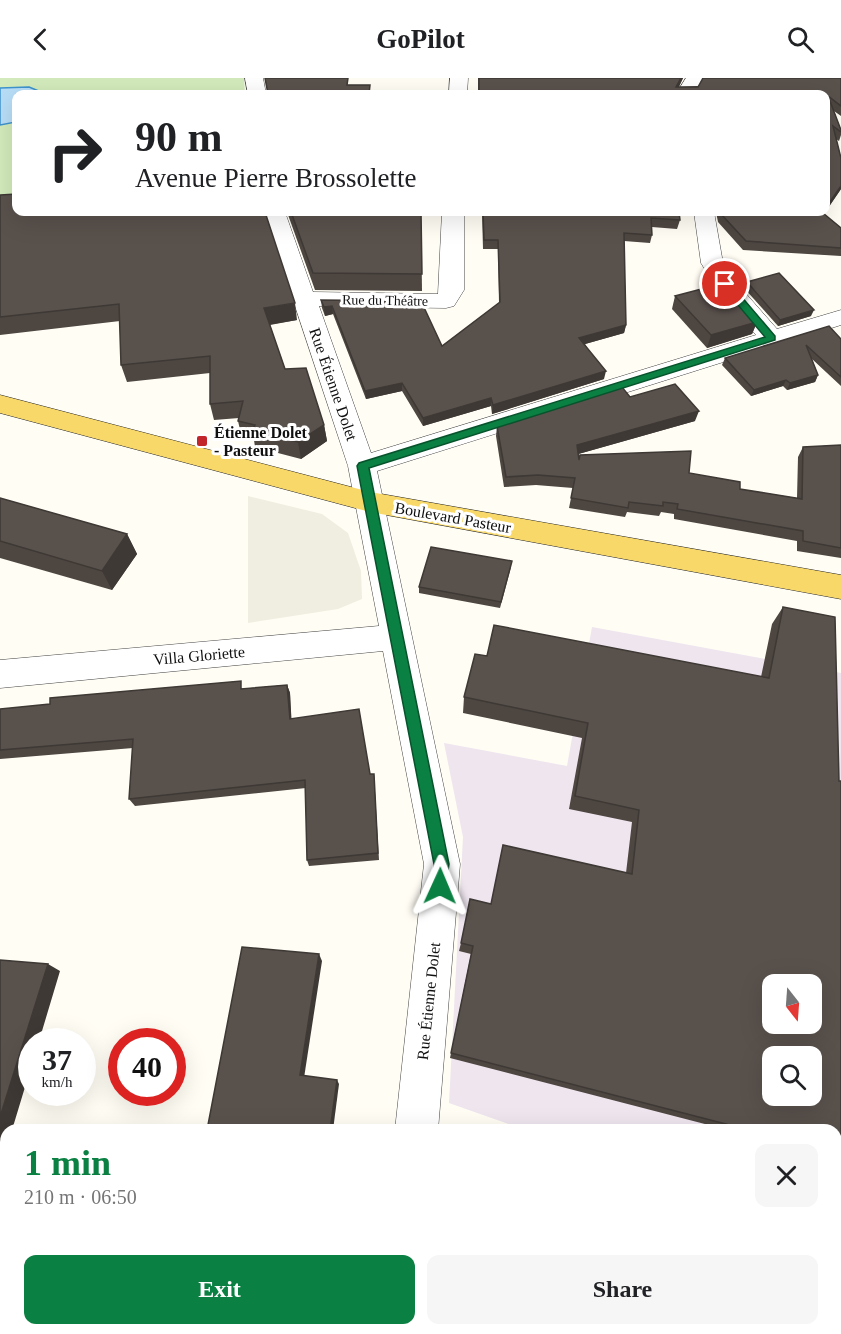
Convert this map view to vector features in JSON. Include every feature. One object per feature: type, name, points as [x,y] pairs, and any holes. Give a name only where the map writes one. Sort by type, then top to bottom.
[{"type":"main road","name":"Boulevard Pasteur","points":[[0,404],[370,502],[841,587]]},
{"type":"street","name":"Rue Étienne Dolet","points":[[275,216],[363,466],[442,864],[417,1124]]},
{"type":"street","name":"Rue du Théâtre","points":[[304,299],[447,301],[452,290],[453,216]]},
{"type":"street","points":[[705,216],[712,263],[725,284],[772,338]]},
{"type":"street","points":[[363,466],[841,317]]},
{"type":"street","name":"Villa Gloriette","points":[[0,674],[397,637]]},
{"type":"shaded area","points":[[248,496],[322,514],[348,533],[361,571],[362,599],[338,609],[248,623]]},
{"type":"shaded area","points":[[592,627],[841,673],[841,1124],[509,1124],[449,1103],[463,837],[444,743],[567,766]]},
{"type":"green space","points":[[0,78],[244,78],[245,90],[12,90],[12,195],[0,196]]},
{"type":"water","points":[[29,87],[36,90],[12,90],[12,123],[0,125],[0,88]]},
{"type":"building","points":[[265,78],[348,78],[347,85],[370,85],[369,90],[267,90]]},
{"type":"building","points":[[479,78],[681,78],[676,87],[698,87],[703,78],[841,78],[841,106],[830,98],[830,90],[479,90]]},
{"type":"building","points":[[830,101],[841,130],[841,132],[833,126],[841,158],[841,186],[830,202]]},
{"type":"building","points":[[12,194],[12,216],[266,216],[295,303],[264,308],[285,369],[306,368],[324,425],[298,442],[252,431],[255,425],[238,421],[243,401],[210,404],[210,356],[121,365],[119,304],[0,317],[0,195]]},
{"type":"building","points":[[292,216],[421,216],[422,274],[313,273]]},
{"type":"building","points":[[483,216],[680,216],[680,220],[651,218],[652,235],[624,233],[626,325],[579,338],[606,371],[493,405],[491,398],[423,418],[402,383],[365,391],[332,306],[324,307],[321,300],[421,301],[442,346],[500,302],[498,240],[484,240]]},
{"type":"building","points":[[723,216],[827,216],[841,228],[841,248],[746,241]]},
{"type":"building","points":[[779,273],[814,310],[780,320],[747,282]]},
{"type":"building","points":[[724,283],[757,322],[711,335],[675,296]]},
{"type":"building","points":[[829,326],[841,339],[841,377],[806,345],[818,375],[790,383],[786,380],[754,390],[725,358]]},
{"type":"building","points":[[675,384],[699,411],[577,445],[579,460],[580,455],[691,451],[689,473],[740,482],[740,489],[802,499],[803,447],[841,445],[841,548],[803,541],[803,531],[677,509],[678,504],[663,502],[663,506],[629,502],[628,508],[571,498],[575,478],[538,475],[506,477],[497,426],[622,387],[630,397]]},
{"type":"building","points":[[0,498],[127,534],[102,571],[0,541]]},
{"type":"building","points":[[431,547],[512,561],[501,602],[419,587]]},
{"type":"building","points":[[783,607],[835,617],[839,781],[841,781],[841,1124],[726,1124],[451,1053],[473,946],[461,943],[470,899],[491,904],[503,845],[632,874],[639,810],[575,796],[588,723],[464,697],[475,654],[487,656],[494,625],[769,678]]},
{"type":"building","points":[[241,681],[241,689],[287,685],[290,719],[359,709],[370,774],[374,774],[378,853],[307,860],[305,780],[129,799],[133,739],[0,750],[0,709],[50,704],[50,698]]},
{"type":"building","points":[[242,947],[319,954],[300,1075],[337,1080],[331,1124],[208,1124]]},
{"type":"building","points":[[0,960],[48,964],[28,1028],[18,1028],[18,1060],[0,1117]]},
{"type":"place","name":"Étienne Dolet - Pasteur","points":[[202,441]]},
{"type":"route","points":[[440,886],[442,864],[363,466],[772,338],[725,284]]}]
